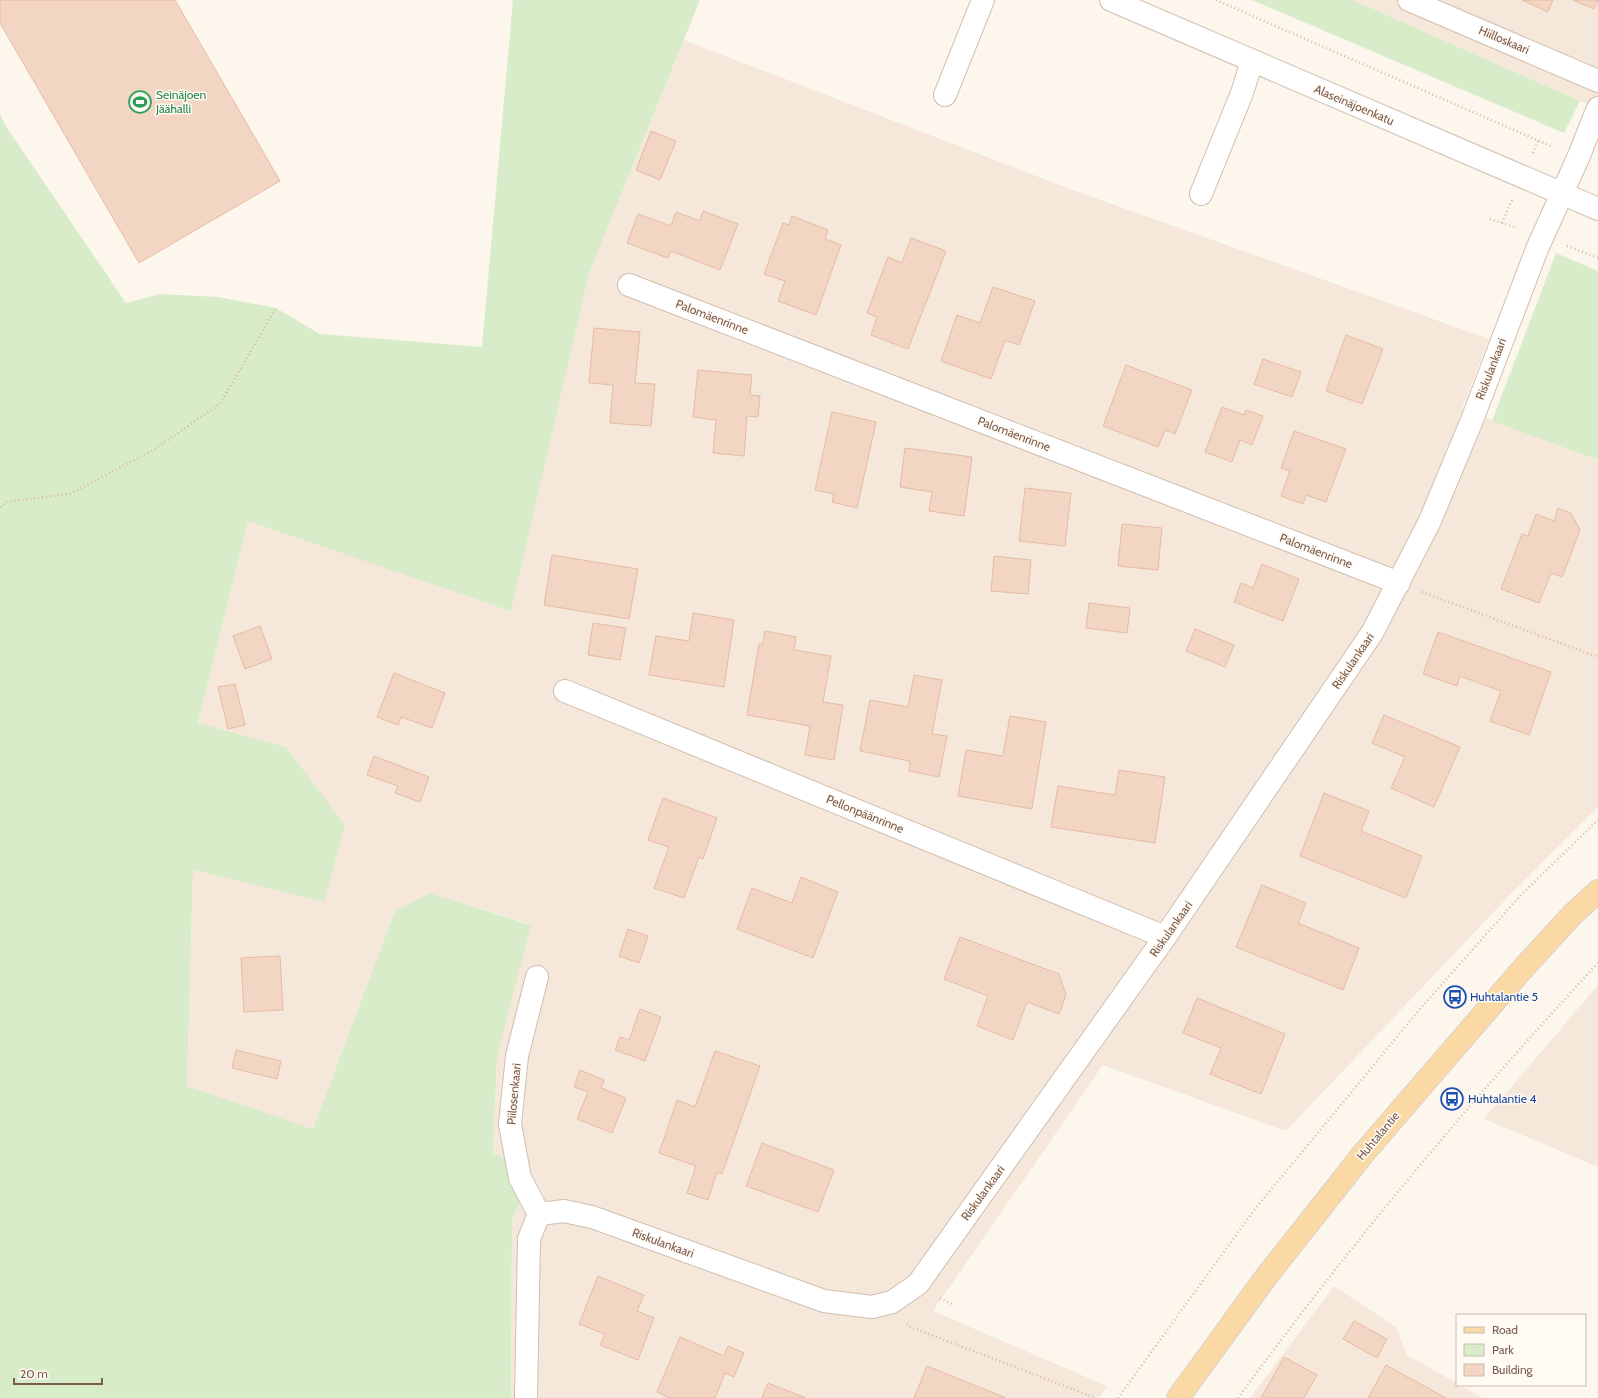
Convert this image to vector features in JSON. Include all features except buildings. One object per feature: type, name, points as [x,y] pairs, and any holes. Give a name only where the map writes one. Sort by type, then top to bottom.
[{"type":"main road","name":"Huhtalantie","points":[[1178,1398],[1266,1277],[1363,1154],[1519,973],[1572,915],[1598,891]]},
{"type":"street","points":[[945,95],[983,0]]},
{"type":"street","name":"Alaseinäjoenkatu","points":[[1111,0],[1598,209]]},
{"type":"street","name":"Hiilloskaari","points":[[1409,0],[1598,81]]},
{"type":"street","points":[[1201,194],[1242,93],[1252,61]]},
{"type":"street","name":"Riskulankaari","points":[[539,1214],[564,1211],[592,1217],[824,1301],[872,1307],[892,1302],[918,1284],[1165,937],[1372,633],[1399,583],[1432,516],[1472,420],[1537,249],[1578,158],[1598,108]]},
{"type":"street","name":"Palomäenrinne","points":[[629,284],[1399,583]]},
{"type":"street","name":"Pellonpäänrinne","points":[[565,692],[1165,937]]},
{"type":"street","name":"Piilosenkaari","points":[[537,977],[517,1056],[510,1124],[520,1178],[539,1214]]},
{"type":"street","points":[[526,1398],[530,1239],[539,1214]]},
{"type":"path","points":[[1216,0],[1578,158]]},
{"type":"path","points":[[0,507],[7,502],[70,494],[155,449],[220,404],[276,308]]},
{"type":"path","points":[[1399,583],[1598,657]]},
{"type":"path","points":[[1118,1398],[1255,1209],[1420,1009],[1522,894],[1598,820]]},
{"type":"path","points":[[1238,1398],[1278,1343],[1360,1237],[1488,1085],[1598,962]]},
{"type":"path","points":[[892,1302],[908,1326],[1096,1398]]},
{"type":"shaded area","points":[[1353,0],[1598,0],[1598,108],[1580,101]]},
{"type":"shaded area","points":[[684,40],[1070,189],[1489,339],[1462,409],[1598,460],[1598,807],[1507,898],[1286,1131],[1103,1065],[933,1311],[1107,1386],[1099,1398],[511,1398],[512,1220],[533,1172],[493,1153],[497,1057],[530,924],[430,893],[395,911],[313,1129],[187,1086],[193,870],[324,902],[286,747],[198,724],[248,520],[511,610],[589,274]]},
{"type":"shaded area","points":[[1598,985],[1598,1167],[1484,1119]]},
{"type":"shaded area","points":[[1334,1286],[1396,1327],[1407,1355],[1456,1382],[1456,1386],[1462,1386],[1483,1398],[1250,1398]]},
{"type":"green space","points":[[513,0],[700,0],[589,274],[511,611],[248,521],[198,723],[286,747],[345,825],[324,902],[193,870],[187,1086],[313,1129],[395,911],[430,893],[531,925],[497,1057],[493,1153],[533,1172],[512,1220],[511,1398],[0,1398],[0,114],[7,128],[126,303],[160,294],[218,297],[276,308],[320,334],[482,347]]},
{"type":"green space","points":[[1252,0],[1353,0],[1580,101],[1564,133]]},
{"type":"green space","points":[[1556,253],[1598,271],[1598,460],[1492,421]]},
{"type":"place","name":"Seinäjoen Jäähalli","points":[[140,102]]},
{"type":"place","name":"Huhtalantie 5","points":[[1455,997]]},
{"type":"place","name":"Huhtalantie 4","points":[[1452,1099]]}]
